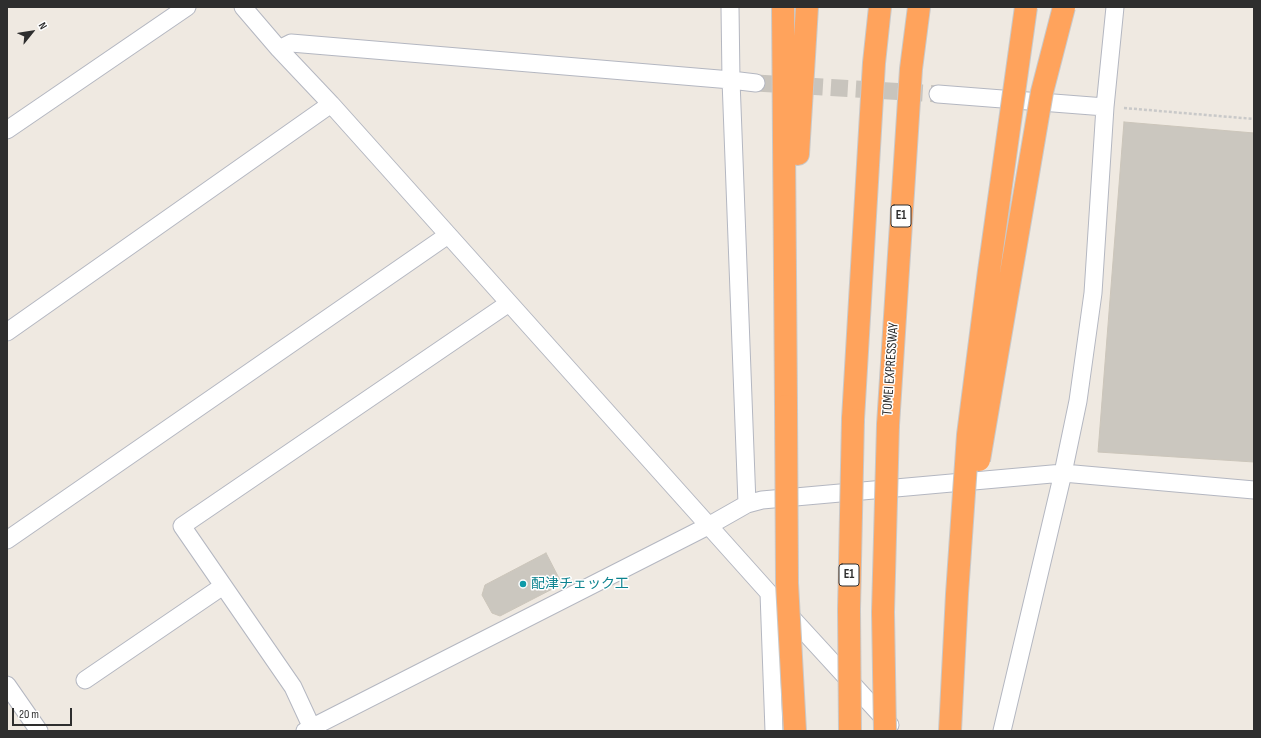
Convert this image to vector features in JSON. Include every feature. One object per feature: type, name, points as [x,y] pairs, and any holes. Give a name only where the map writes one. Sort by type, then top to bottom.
[{"type":"highway","points":[[783,7],[787,583],[795,731]]},
{"type":"highway","points":[[786,353],[807,7]]},
{"type":"highway","name":"E1","points":[[850,731],[849,609],[853,419],[874,63],[880,7]]},
{"type":"highway","name":"TOMEI EXPRESSWAY","points":[[885,731],[883,612],[888,425],[911,69],[919,7]]},
{"type":"highway","points":[[950,731],[957,594],[969,428],[991,255],[1026,7]]},
{"type":"highway","points":[[957,594],[1042,92],[1064,7]]},
{"type":"street","points":[[7,130],[187,7]]},
{"type":"street","points":[[243,7],[710,525],[769,593],[895,731]]},
{"type":"street","points":[[730,7],[731,80],[747,504]]},
{"type":"street","points":[[1002,731],[1063,474],[1078,401],[1093,293],[1105,107],[1115,7]]},
{"type":"street","points":[[279,48],[291,43],[756,83]]},
{"type":"street","points":[[938,94],[1105,107]]},
{"type":"street","points":[[7,332],[331,104]]},
{"type":"street","points":[[7,540],[448,235]]},
{"type":"street","points":[[509,303],[182,526],[293,687],[308,729],[710,525],[747,504],[762,500],[1063,474],[1254,490]]},
{"type":"street","points":[[85,680],[223,586]]},
{"type":"street","points":[[769,593],[774,731]]},
{"type":"street","points":[[7,685],[39,731]]},
{"type":"path","points":[[1105,107],[1254,119]]},
{"type":"building","points":[[1124,122],[1254,133],[1254,462],[1098,452]]},
{"type":"building","name":"配津チェック工","points":[[546,553],[562,584],[500,616],[492,613],[482,595],[485,585]]},
{"type":"tunnel","points":[[756,83],[938,94]]},
{"type":"place","name":"配津チェック工","points":[[523,584]]}]
